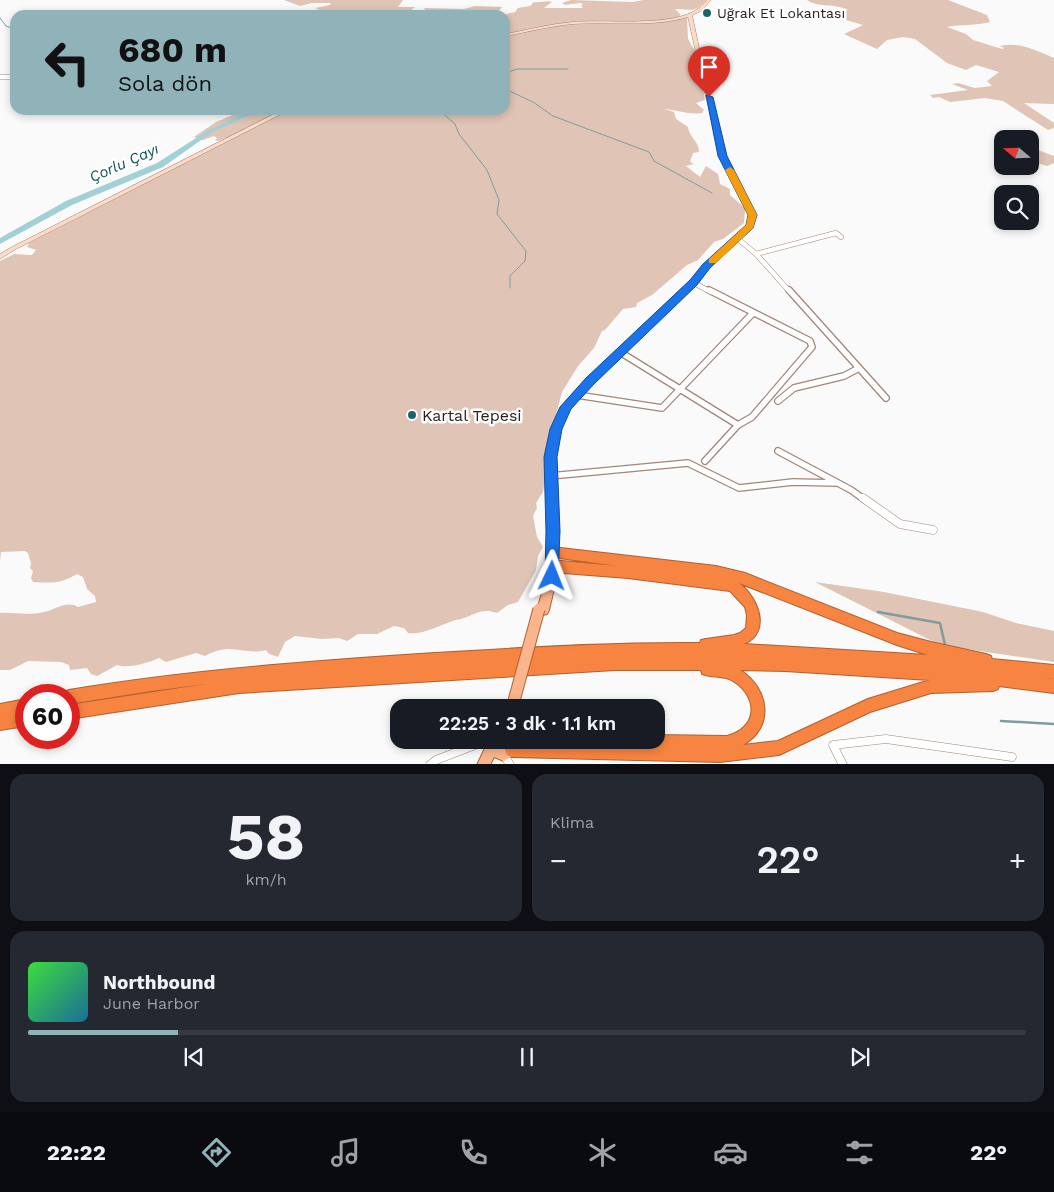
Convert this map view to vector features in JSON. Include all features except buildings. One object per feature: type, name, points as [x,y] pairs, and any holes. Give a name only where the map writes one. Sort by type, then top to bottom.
[{"type":"highway","points":[[551,559],[720,583],[733,586],[743,593],[752,604],[753,627],[747,636],[668,656]]},
{"type":"highway","points":[[551,559],[716,572],[745,579],[897,639],[931,649],[1021,668]]},
{"type":"highway","points":[[80,695],[203,676],[569,652],[668,656],[966,676],[1054,686]]},
{"type":"highway","points":[[80,710],[239,686],[596,664],[668,656],[823,654],[1054,672]]},
{"type":"highway","points":[[665,742],[727,743],[739,741],[749,735],[759,716],[758,705],[751,690],[740,678],[728,672],[668,656]]},
{"type":"highway","points":[[508,755],[720,755],[779,748],[868,706],[931,686],[1024,683]]},
{"type":"highway","points":[[0,711],[15,708]]},
{"type":"highway","points":[[0,723],[15,721]]},
{"type":"main road","points":[[515,699],[552,576],[551,559]]},
{"type":"main road","points":[[520,699],[541,609]]},
{"type":"main road","points":[[483,764],[488,749]]},
{"type":"main road","points":[[494,749],[497,753],[508,755]]},
{"type":"street","points":[[510,34],[573,23],[672,19],[690,14],[706,6],[709,0]]},
{"type":"street","points":[[551,559],[550,457],[556,429],[566,407],[620,352],[694,283],[707,266],[750,226],[753,215],[723,156],[690,14]]},
{"type":"street","points":[[0,257],[14,248],[276,115]]},
{"type":"street","points":[[756,254],[836,233],[841,237]]},
{"type":"street","points":[[737,238],[756,254],[886,398]]},
{"type":"street","points":[[694,283],[810,341],[812,348],[752,417],[738,425],[705,461]]},
{"type":"street","points":[[576,396],[662,408],[753,313]]},
{"type":"street","points":[[620,352],[738,425]]},
{"type":"street","points":[[778,401],[794,388],[846,376],[859,368]]},
{"type":"street","points":[[778,452],[851,490],[900,524],[933,530]]},
{"type":"street","points":[[550,476],[688,463],[739,488],[793,482],[837,483]]},
{"type":"street","points":[[843,764],[833,745],[886,739],[1012,757]]},
{"type":"street","points":[[430,764],[436,760],[469,749]]},
{"type":"shaded area","points":[[284,0],[403,0],[398,7],[415,7],[411,10],[319,10],[315,8],[330,5],[331,3],[312,3],[300,6]]},
{"type":"shaded area","points":[[571,0],[632,2],[644,0],[706,0],[698,8],[692,10],[675,9],[681,15],[676,18],[687,18],[688,39],[696,53],[705,100],[696,103],[704,110],[702,113],[693,113],[664,109],[674,112],[676,119],[688,127],[699,148],[699,152],[693,153],[690,162],[694,164],[686,166],[700,177],[706,166],[718,174],[720,184],[730,189],[730,195],[745,208],[744,223],[723,239],[714,242],[698,260],[687,265],[652,295],[637,303],[636,307],[623,309],[602,331],[594,348],[578,366],[562,392],[553,427],[543,492],[536,503],[537,508],[533,516],[537,537],[543,547],[538,556],[536,570],[518,602],[508,605],[497,613],[480,612],[419,633],[408,633],[404,628],[394,626],[377,634],[358,634],[347,641],[339,638],[322,639],[295,636],[285,642],[278,657],[269,654],[266,650],[230,649],[205,656],[196,653],[166,662],[159,658],[132,666],[117,665],[97,676],[91,674],[87,668],[70,670],[69,665],[61,662],[28,661],[10,670],[0,670],[0,613],[38,613],[65,605],[78,607],[96,602],[95,596],[87,589],[83,577],[77,574],[66,580],[56,582],[33,582],[31,578],[33,571],[30,568],[31,563],[28,553],[25,551],[1,552],[0,561],[0,261],[14,254],[32,255],[36,250],[27,247],[29,243],[229,140],[225,138],[218,141],[215,140],[217,138],[214,136],[203,140],[194,137],[216,122],[233,115],[510,115],[510,13],[515,12],[518,8],[530,6],[534,2],[548,1],[552,2],[544,8],[583,8],[581,6],[583,4],[580,3],[565,5],[562,3]]},
{"type":"shaded area","points":[[807,0],[948,0],[987,15],[990,22],[947,27],[966,34],[973,40],[1002,49],[1004,48],[1000,46],[1021,46],[1054,58],[1054,104],[1024,103],[1054,123],[1054,128],[1048,130],[1003,101],[985,98],[950,102],[939,97],[933,98],[930,95],[968,90],[952,84],[958,83],[975,88],[992,86],[987,81],[999,72],[976,65],[966,70],[947,63],[915,39],[903,37],[887,40],[877,49],[844,34],[863,25],[846,20],[836,13],[848,10],[816,4]]},
{"type":"shaded area","points":[[475,6],[502,7],[500,10],[425,10],[424,8],[464,9]]},
{"type":"shaded area","points":[[1039,150],[1054,156],[1054,163],[1047,166],[1039,164]]},
{"type":"shaded area","points":[[815,582],[884,592],[983,612],[1016,623],[1054,631],[1054,662],[940,645]]},
{"type":"waterway","points":[[0,18],[6,26],[10,27]]},
{"type":"waterway","points":[[510,71],[517,69],[568,69]]},
{"type":"waterway","points":[[510,91],[533,102],[553,116],[649,152],[654,161],[712,193]]},
{"type":"waterway","name":"Çorlu Çayı","points":[[0,241],[69,203],[160,165],[209,132],[247,115]]},
{"type":"waterway","points":[[445,115],[455,124],[459,134],[487,170],[499,200],[497,214],[526,251],[525,261],[510,276],[510,288]]},
{"type":"waterway","points":[[878,612],[940,623],[945,645]]},
{"type":"waterway","points":[[1001,721],[1054,724]]},
{"type":"slow traffic","points":[[712,261],[750,226],[753,215],[730,170]]},
{"type":"place","name":"Uğrak Et Lokantası","points":[[707,13]]},
{"type":"place","name":"Kartal Tepesi","points":[[412,415]]},
{"type":"route","points":[[552,576],[550,566],[553,531],[550,457],[556,429],[566,407],[590,381],[694,283],[707,266],[750,226],[752,220],[753,215],[723,156],[709,97]]}]
